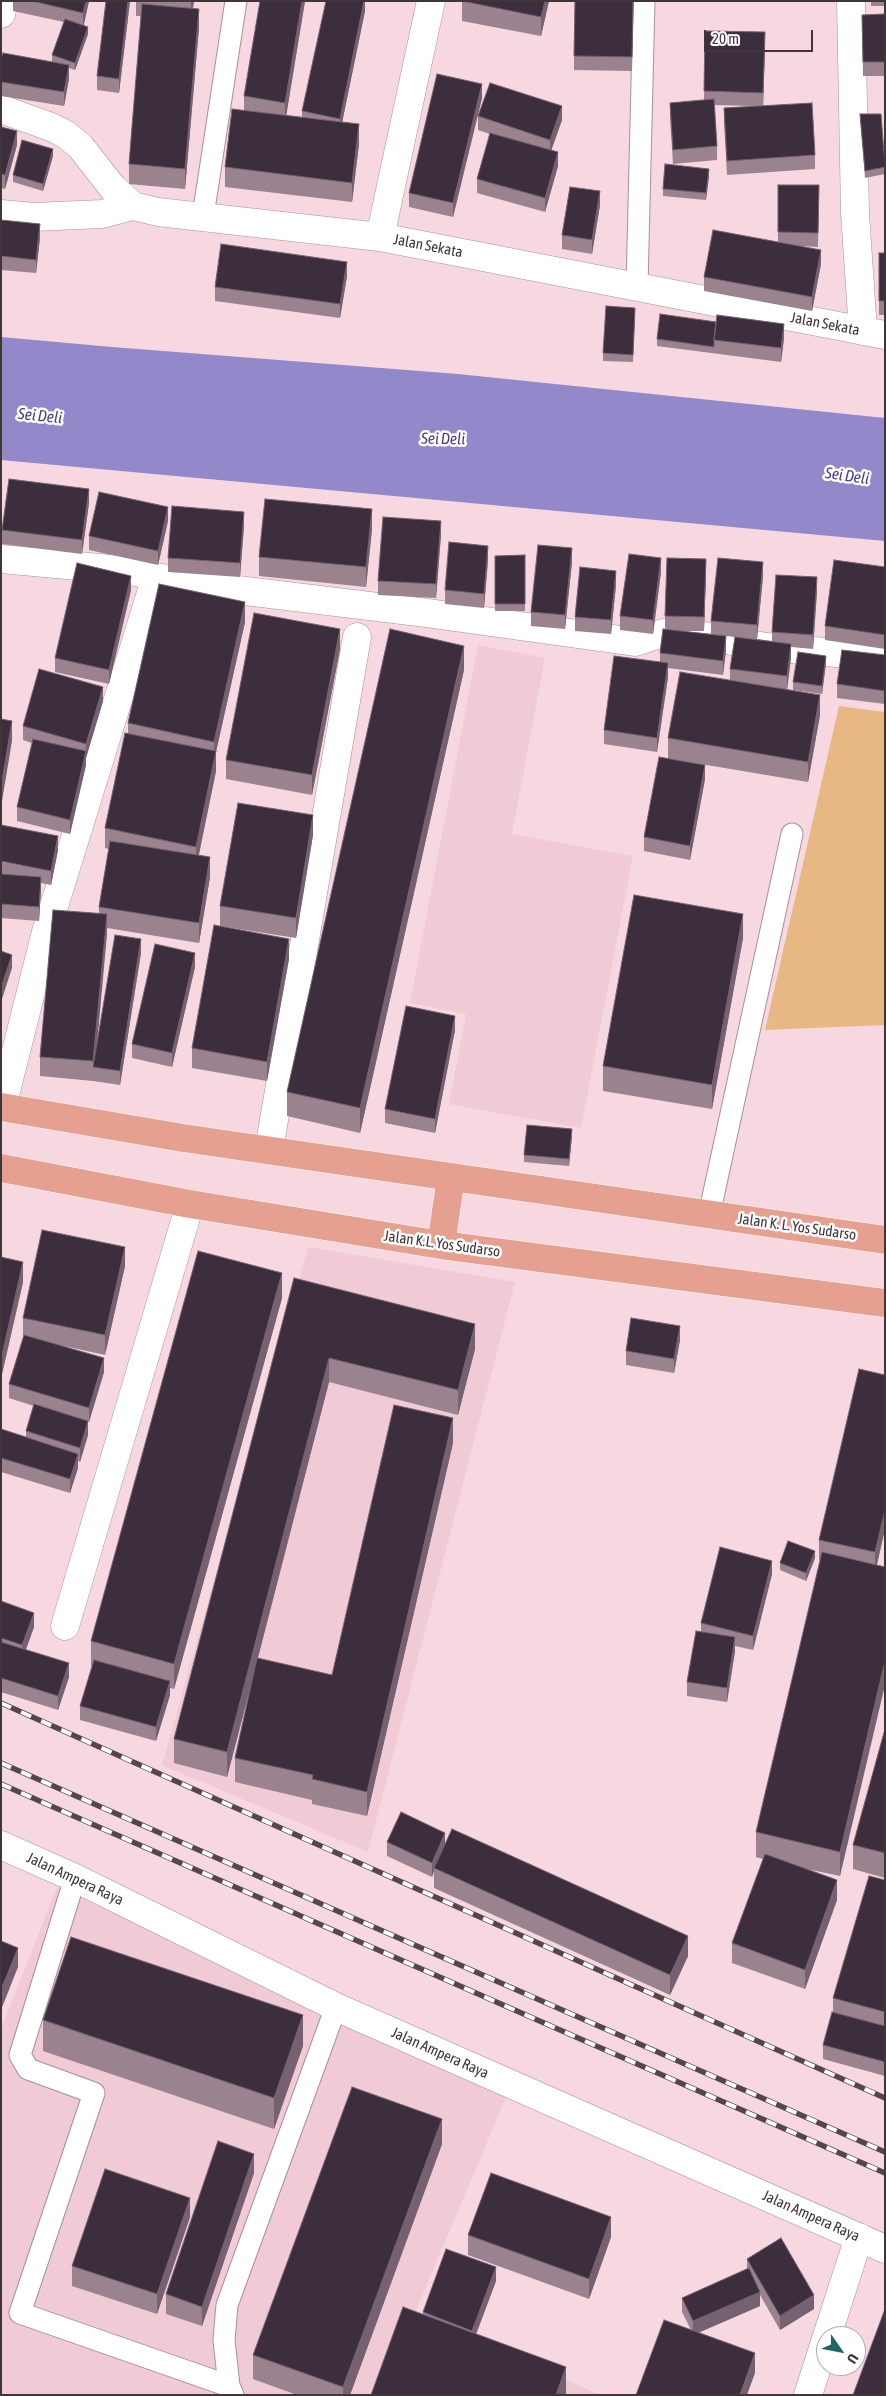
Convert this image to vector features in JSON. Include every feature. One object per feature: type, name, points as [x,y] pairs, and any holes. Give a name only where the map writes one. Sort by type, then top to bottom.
[{"type":"main road","points":[[2,1107],[183,1138],[709,1215]]},
{"type":"main road","name":"Jalan K.L. Yos Sudarso","points":[[1,1168],[190,1204],[441,1245],[885,1303]]},
{"type":"main road","points":[[441,1245],[451,1176]]},
{"type":"main road","name":"Jalan K. L. Yos Sudarso","points":[[709,1215],[885,1240]]},
{"type":"street","points":[[1,14],[4,1]]},
{"type":"street","points":[[380,237],[431,1]]},
{"type":"street","points":[[852,1],[855,213],[874,333]]},
{"type":"street","name":"Jalan Sekata","points":[[1,109],[65,134],[80,146],[112,187],[133,206],[158,212],[380,237],[874,333]]},
{"type":"street","points":[[1,214],[34,217],[102,214],[133,206]]},
{"type":"street","points":[[1,559],[132,571],[156,577],[229,589],[427,613],[635,642],[663,633],[687,633],[766,647],[885,657]]},
{"type":"street","points":[[2,1107],[46,932],[156,577]]},
{"type":"street","points":[[268,1149],[357,637]]},
{"type":"street","points":[[65,1626],[190,1204]]},
{"type":"street","name":"Jalan Ampera Raya","points":[[1,1845],[75,1878],[336,2007],[885,2249]]},
{"type":"street","points":[[830,2326],[859,2238]]},
{"type":"street","points":[[808,2395],[816,2370]]},
{"type":"lane","points":[[203,216],[236,1]]},
{"type":"lane","points":[[637,286],[644,1]]},
{"type":"lane","points":[[709,1215],[792,834]]},
{"type":"lane","points":[[75,1878],[20,2055],[28,2069],[94,2093],[20,2313],[231,2390],[224,2340],[227,2305],[336,2007]]},
{"type":"shaded area","points":[[478,645],[545,658],[512,834],[633,856],[581,1128],[449,1104],[466,1014],[410,1003]]},
{"type":"shaded area","points":[[839,706],[885,712],[885,1025],[765,1030]]},
{"type":"shaded area","points":[[308,1247],[515,1282],[368,1852],[162,1765]]},
{"type":"shaded area","points":[[57,1887],[507,2095],[414,2315],[601,2395],[1,2395],[1,2029]]},
{"type":"water","name":"Sei Deli","points":[[1,337],[458,374],[885,418],[885,541],[1,460]]},
{"type":"building","points":[[32,1],[86,1],[83,13]]},
{"type":"building","points":[[106,1],[128,1],[119,79],[97,76]]},
{"type":"building","points":[[260,1],[302,1],[285,103],[244,96]]},
{"type":"building","points":[[326,1],[364,1],[340,119],[302,111]]},
{"type":"building","points":[[462,1],[545,1],[541,17]]},
{"type":"building","points":[[575,1],[633,1],[632,57],[574,56]]},
{"type":"building","points":[[142,4],[199,9],[185,169],[129,164]]},
{"type":"building","points":[[885,14],[885,62],[863,62],[862,15]]},
{"type":"building","points":[[65,19],[88,27],[75,63],[52,55]]},
{"type":"building","points":[[705,31],[765,32],[763,93],[704,91]]},
{"type":"building","points":[[3,53],[69,65],[64,92],[1,82],[1,60]]},
{"type":"building","points":[[437,74],[482,84],[453,203],[409,193]]},
{"type":"building","points":[[490,83],[562,106],[550,140],[478,116]]},
{"type":"building","points":[[714,99],[717,146],[673,150],[670,103]]},
{"type":"building","points":[[812,103],[815,155],[727,161],[724,108]]},
{"type":"building","points":[[232,109],[359,124],[352,183],[225,167]]},
{"type":"building","points":[[860,114],[881,114],[885,167],[865,171]]},
{"type":"building","points":[[1,127],[17,131],[5,175],[1,174]]},
{"type":"building","points":[[490,133],[558,152],[545,198],[477,179]]},
{"type":"building","points":[[22,140],[53,149],[43,184],[13,175]]},
{"type":"building","points":[[665,164],[709,169],[706,193],[663,189]]},
{"type":"building","points":[[778,185],[819,185],[818,233],[778,232]]},
{"type":"building","points":[[570,187],[600,191],[592,240],[562,235]]},
{"type":"building","points":[[1,220],[40,224],[36,260],[1,256]]},
{"type":"building","points":[[713,230],[821,250],[812,297],[704,277]]},
{"type":"building","points":[[221,244],[347,262],[340,304],[215,287]]},
{"type":"building","points":[[879,253],[885,253],[885,301],[879,301]]},
{"type":"building","points":[[606,306],[635,308],[633,355],[603,353]]},
{"type":"building","points":[[660,314],[716,322],[714,347],[657,339]]},
{"type":"building","points":[[717,315],[784,324],[781,348],[714,340]]},
{"type":"building","points":[[9,479],[89,489],[82,540],[2,530]]},
{"type":"building","points":[[99,492],[168,507],[158,551],[89,536]]},
{"type":"building","points":[[265,499],[372,509],[366,567],[259,557]]},
{"type":"building","points":[[172,506],[244,512],[240,563],[168,558]]},
{"type":"building","points":[[383,517],[441,521],[436,584],[378,581]]},
{"type":"building","points":[[449,542],[488,546],[484,594],[445,590]]},
{"type":"building","points":[[538,545],[572,548],[565,615],[531,612]]},
{"type":"building","points":[[629,554],[661,558],[653,620],[620,616]]},
{"type":"building","points":[[525,555],[525,604],[495,604],[495,556]]},
{"type":"building","points":[[667,558],[706,559],[704,617],[665,616]]},
{"type":"building","points":[[718,558],[763,562],[757,625],[711,621]]},
{"type":"building","points":[[834,560],[885,567],[885,635],[825,626]]},
{"type":"building","points":[[77,563],[131,576],[109,670],[55,658]]},
{"type":"building","points":[[580,567],[616,571],[611,620],[575,617]]},
{"type":"building","points":[[776,575],[817,577],[813,635],[772,632]]},
{"type":"building","points":[[159,584],[245,602],[214,742],[128,723]]},
{"type":"building","points":[[254,613],[340,629],[312,775],[226,760]]},
{"type":"building","points":[[390,629],[464,646],[360,1108],[287,1092]]},
{"type":"building","points":[[663,629],[726,636],[723,661],[660,653]]},
{"type":"building","points":[[735,637],[791,644],[787,676],[730,669]]},
{"type":"building","points":[[842,650],[885,655],[885,691],[837,684]]},
{"type":"building","points":[[798,652],[826,656],[822,686],[793,682]]},
{"type":"building","points":[[614,656],[668,663],[657,738],[604,730]]},
{"type":"building","points":[[39,669],[103,687],[86,744],[23,726]]},
{"type":"building","points":[[680,672],[820,695],[808,762],[668,738]]},
{"type":"building","points":[[1,719],[12,721],[1,787]]},
{"type":"building","points":[[125,733],[216,751],[196,847],[105,828]]},
{"type":"building","points":[[33,739],[86,751],[70,820],[17,807]]},
{"type":"building","points":[[659,757],[705,765],[690,846],[644,837]]},
{"type":"building","points":[[238,803],[313,815],[296,918],[220,906]]},
{"type":"building","points":[[1,825],[58,836],[51,871],[1,861]]},
{"type":"building","points":[[110,841],[210,857],[199,923],[99,907]]},
{"type":"building","points":[[1,874],[41,877],[39,907],[1,904]]},
{"type":"building","points":[[634,895],[743,914],[712,1085],[603,1066]]},
{"type":"building","points":[[53,910],[107,914],[93,1061],[40,1057]]},
{"type":"building","points":[[214,925],[289,939],[267,1062],[192,1048]]},
{"type":"building","points":[[115,935],[141,939],[120,1071],[93,1067]]},
{"type":"building","points":[[155,944],[195,953],[172,1053],[132,1044]]},
{"type":"building","points":[[1,951],[12,955],[1,988]]},
{"type":"building","points":[[406,1006],[455,1016],[435,1119],[385,1109]]},
{"type":"building","points":[[527,1125],[572,1129],[569,1159],[524,1155]]},
{"type":"building","points":[[42,1230],[125,1247],[105,1335],[23,1318]]},
{"type":"building","points":[[198,1251],[282,1273],[174,1664],[91,1641]]},
{"type":"building","points":[[1,1257],[23,1262],[2,1355],[1,1354]]},
{"type":"building","points":[[294,1278],[475,1324],[458,1390],[329,1358],[227,1752],[174,1739]]},
{"type":"building","points":[[631,1318],[680,1326],[674,1359],[626,1351]]},
{"type":"building","points":[[24,1335],[104,1358],[89,1408],[9,1384]]},
{"type":"building","points":[[859,1369],[885,1375],[885,1510],[875,1552],[819,1540]]},
{"type":"building","points":[[34,1404],[88,1421],[80,1448],[26,1431]]},
{"type":"building","points":[[394,1405],[453,1418],[367,1792],[312,1779],[313,1775],[235,1758],[257,1658],[332,1675]]},
{"type":"building","points":[[1,1429],[78,1454],[70,1479],[1,1458]]},
{"type":"building","points":[[788,1541],[815,1551],[806,1573],[780,1563]]},
{"type":"building","points":[[720,1547],[772,1561],[753,1636],[701,1623]]},
{"type":"building","points":[[822,1552],[885,1567],[885,1661],[840,1852],[756,1832]]},
{"type":"building","points":[[1,1601],[34,1613],[22,1645],[1,1638]]},
{"type":"building","points":[[696,1631],[735,1637],[727,1688],[687,1682]]},
{"type":"building","points":[[1,1642],[69,1663],[58,1696],[1,1678]]},
{"type":"building","points":[[94,1660],[170,1681],[156,1727],[80,1706]]},
{"type":"building","points":[[885,1729],[885,1853],[853,1845]]},
{"type":"building","points":[[401,1812],[445,1833],[432,1863],[387,1842]]},
{"type":"building","points":[[452,1829],[688,1936],[670,1975],[434,1868]]},
{"type":"building","points":[[765,1854],[837,1880],[805,1970],[732,1943]]},
{"type":"building","points":[[869,1876],[885,1880],[885,2012],[833,1998]]},
{"type":"building","points":[[71,1937],[303,2015],[274,2098],[43,2020]]},
{"type":"building","points":[[1,1941],[18,1948],[1,1990]]},
{"type":"building","points":[[832,2012],[885,2026],[885,2062],[823,2045]]},
{"type":"building","points":[[352,2087],[442,2119],[343,2387],[253,2355]]},
{"type":"building","points":[[218,2141],[254,2154],[202,2307],[166,2294]]},
{"type":"building","points":[[105,2169],[190,2198],[157,2294],[72,2266]]},
{"type":"building","points":[[491,2173],[611,2217],[589,2279],[468,2235]]},
{"type":"building","points":[[781,2238],[814,2295],[780,2316],[747,2259]]},
{"type":"building","points":[[446,2249],[496,2267],[472,2331],[423,2312]]},
{"type":"building","points":[[749,2268],[760,2292],[693,2321],[682,2298]]},
{"type":"building","points":[[403,2307],[566,2367],[556,2395],[371,2395]]},
{"type":"building","points":[[885,2309],[885,2395],[853,2395],[860,2376],[866,2376],[866,2360]]},
{"type":"building","points":[[664,2320],[755,2353],[740,2395],[636,2395]]},
{"type":"railway","points":[[1,1703],[885,2098]]},
{"type":"railway","points":[[1,1763],[885,2152]]},
{"type":"railway","points":[[1,1784],[885,2173]]}]
